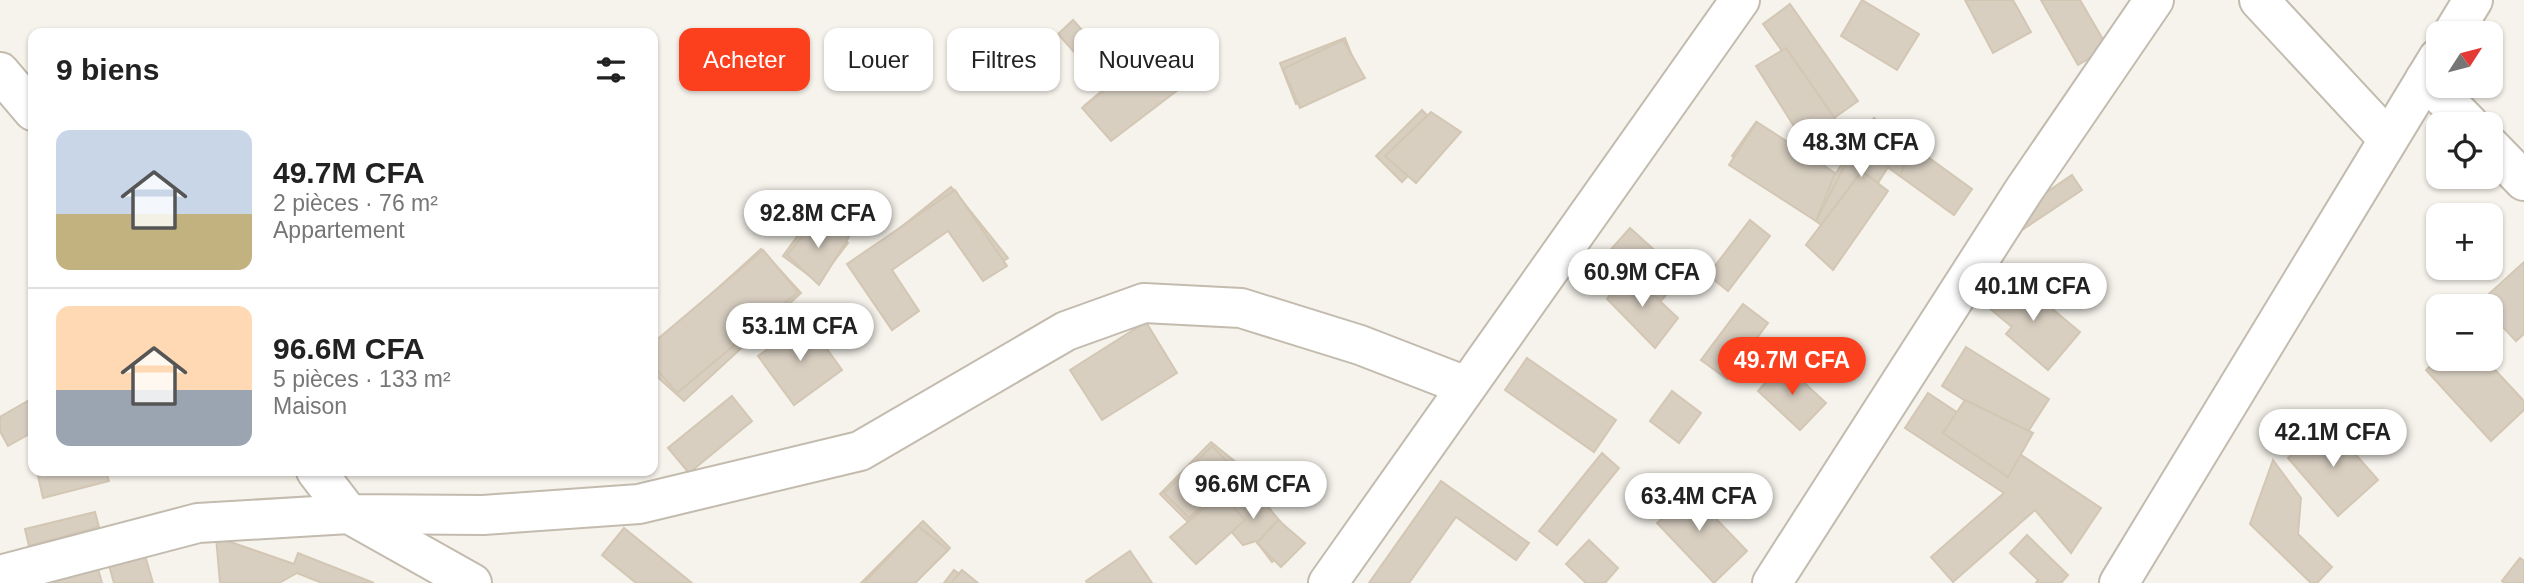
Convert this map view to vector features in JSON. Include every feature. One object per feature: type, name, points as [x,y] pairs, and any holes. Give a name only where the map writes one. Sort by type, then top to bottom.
[{"type":"street","points":[[1328,583],[1740,0]]},
{"type":"street","points":[[1772,583],[2024,190],[2154,0]]},
{"type":"street","points":[[2259,0],[2388,139]]},
{"type":"street","points":[[2460,21],[2473,0]]},
{"type":"street","points":[[2119,583],[2426,77]]},
{"type":"street","points":[[2503,159],[2524,181]]},
{"type":"street","points":[[0,575],[198,523],[349,514],[483,515],[639,504],[860,451],[1066,331],[1144,303],[1241,308],[1360,345],[1466,386]]},
{"type":"street","points":[[320,476],[349,514],[472,583]]},
{"type":"building","points":[[1862,0],[1919,34],[1897,70],[1841,36]]},
{"type":"building","points":[[1965,0],[2013,0],[2031,32],[1993,53]]},
{"type":"building","points":[[2041,0],[2080,0],[2108,48],[2078,65]]},
{"type":"building","points":[[1790,4],[1858,101],[1831,120],[1763,24]]},
{"type":"building","points":[[1073,20],[1080,28],[1074,28],[1074,52],[1060,36],[1060,32]]},
{"type":"building","points":[[1345,38],[1361,79],[1296,104],[1280,63]]},
{"type":"building","points":[[1343,40],[1365,78],[1300,108],[1283,69]]},
{"type":"building","points":[[1786,48],[1852,143],[1819,166],[1756,66]]},
{"type":"building","points":[[1102,91],[1162,91],[1111,135],[1085,105]]},
{"type":"building","points":[[1104,91],[1177,91],[1111,141],[1082,108]]},
{"type":"building","points":[[1422,110],[1447,136],[1402,182],[1376,156]]},
{"type":"building","points":[[1431,112],[1461,132],[1416,183],[1385,156]]},
{"type":"building","points":[[1874,118],[1972,189],[1954,215],[1886,166],[1839,232],[1732,156],[1756,122],[1833,177]]},
{"type":"building","points":[[1868,121],[1910,153],[1900,176],[1888,167],[1842,241],[1816,221]]},
{"type":"building","points":[[1757,122],[1835,173],[1816,221],[1729,165]]},
{"type":"building","points":[[1862,171],[1888,191],[1833,270],[1806,245]]},
{"type":"building","points":[[2072,175],[2082,190],[2016,234],[2006,220]]},
{"type":"building","points":[[951,187],[1008,258],[982,274],[953,221],[890,265],[880,244]]},
{"type":"building","points":[[955,190],[1007,266],[983,281],[948,231],[892,270],[919,311],[892,330],[847,264]]},
{"type":"building","points":[[812,216],[848,243],[818,282],[783,256]]},
{"type":"building","points":[[816,220],[849,237],[819,285],[787,255]]},
{"type":"building","points":[[1750,220],[1770,236],[1728,291],[1708,275]]},
{"type":"building","points":[[1630,228],[1683,276],[1658,304],[1605,256]]},
{"type":"building","points":[[761,249],[801,293],[684,401],[658,378],[658,342]]},
{"type":"building","points":[[763,250],[798,292],[677,393],[658,371],[658,339]]},
{"type":"building","points":[[2524,262],[2524,334],[2516,341],[2503,327],[2503,294],[2489,294]]},
{"type":"building","points":[[1628,271],[1678,318],[1655,348],[1607,299]]},
{"type":"building","points":[[2013,276],[2080,332],[2048,370],[2006,334],[2012,327],[1988,307]]},
{"type":"building","points":[[1743,304],[1768,323],[1727,379],[1701,360]]},
{"type":"building","points":[[807,321],[842,370],[794,405],[758,356]]},
{"type":"building","points":[[1146,322],[1177,373],[1102,420],[1070,370]]},
{"type":"building","points":[[1966,347],[2049,399],[2024,438],[1942,386]]},
{"type":"building","points":[[1527,358],[1616,420],[1594,452],[1505,390]]},
{"type":"building","points":[[1783,363],[1826,403],[1800,430],[1758,391]]},
{"type":"building","points":[[2427,371],[2496,371],[2524,401],[2524,410],[2491,441]]},
{"type":"building","points":[[1672,391],[1701,413],[1679,443],[1650,421]]},
{"type":"building","points":[[1928,393],[2101,508],[2071,553],[2035,510],[1953,582],[1931,557],[2004,493],[1905,428]]},
{"type":"building","points":[[732,396],[752,421],[689,473],[668,448]]},
{"type":"building","points":[[1965,400],[2033,433],[2008,477],[1943,433]]},
{"type":"building","points":[[28,401],[28,435],[8,446],[0,431],[0,417]]},
{"type":"building","points":[[2328,423],[2378,480],[2338,516],[2288,458]]},
{"type":"building","points":[[1211,442],[1238,464],[1189,523],[1160,494]]},
{"type":"building","points":[[1212,446],[1237,472],[1189,518],[1164,493]]},
{"type":"building","points":[[1602,453],[1619,468],[1557,545],[1539,531]]},
{"type":"building","points":[[2273,460],[2301,498],[2298,534],[2332,567],[2317,583],[2311,583],[2250,524]]},
{"type":"building","points":[[38,476],[108,476],[109,481],[43,498]]},
{"type":"building","points":[[1243,478],[1271,510],[1244,543],[1216,510]]},
{"type":"building","points":[[1244,479],[1297,541],[1272,562],[1256,541],[1243,545],[1210,507]]},
{"type":"building","points":[[1679,480],[1747,551],[1714,583],[1657,523],[1671,511],[1659,499]]},
{"type":"building","points":[[1441,481],[1529,543],[1516,560],[1456,517],[1409,583],[1369,583]]},
{"type":"building","points":[[1221,494],[1245,520],[1196,564],[1170,537]]},
{"type":"building","points":[[95,512],[99,527],[29,546],[25,529]]},
{"type":"building","points":[[1278,520],[1305,543],[1281,567],[1257,543]]},
{"type":"building","points":[[923,521],[950,548],[915,583],[861,583]]},
{"type":"building","points":[[918,526],[948,550],[915,583],[864,583]]},
{"type":"building","points":[[624,528],[692,583],[636,583],[602,555]]},
{"type":"building","points":[[2027,535],[2068,575],[2061,583],[2036,583],[2038,580],[2010,553]]},
{"type":"building","points":[[216,537],[294,564],[298,553],[374,583],[322,583],[297,573],[279,583],[220,583]]},
{"type":"building","points":[[1589,540],[1618,568],[1605,583],[1586,583],[1566,564]]},
{"type":"building","points":[[142,545],[153,583],[114,583],[106,555]]},
{"type":"building","points":[[1130,551],[1152,583],[1087,583],[1086,581]]},
{"type":"building","points":[[2520,558],[2524,561],[2524,583],[2504,583],[2502,581]]},
{"type":"building","points":[[97,565],[102,583],[54,583],[54,581]]},
{"type":"building","points":[[954,570],[972,583],[944,583]]},
{"type":"building","points":[[962,570],[978,583],[951,583]]}]
